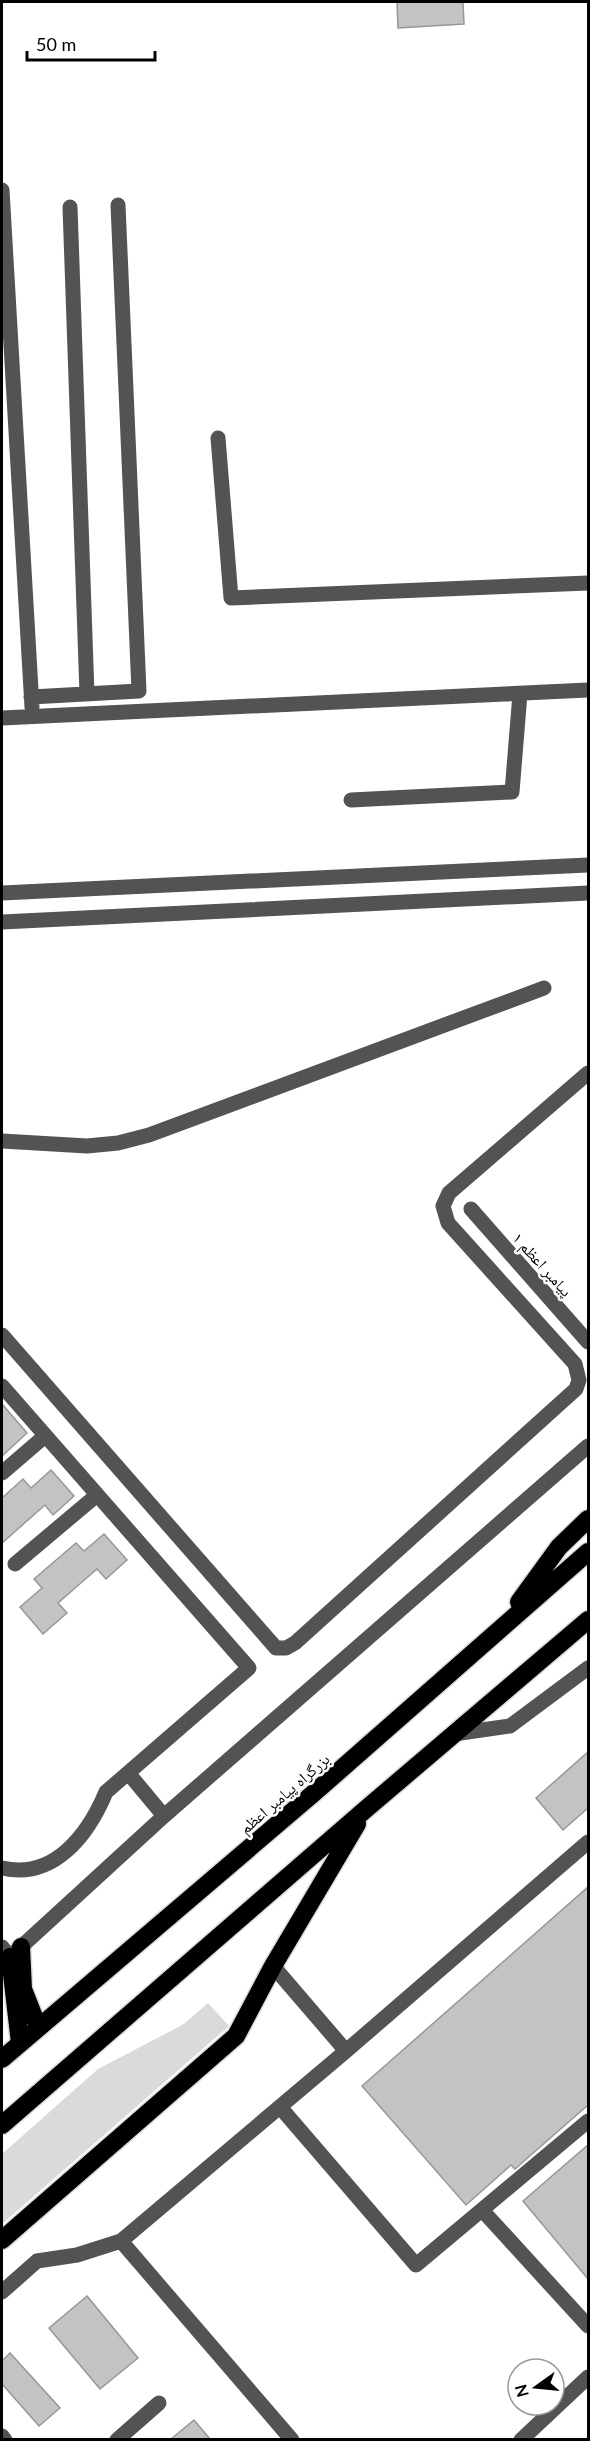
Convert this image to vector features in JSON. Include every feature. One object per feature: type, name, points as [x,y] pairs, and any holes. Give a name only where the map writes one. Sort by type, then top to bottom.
[{"type":"highway","points":[[498,1630],[560,1547],[588,1519]]},
{"type":"highway","name":"بزرگراه پیامبر اعظم","points":[[2,2059],[315,1792],[588,1552]]},
{"type":"highway","points":[[2,2125],[588,1620]]},
{"type":"highway","points":[[2,2240],[236,2036],[273,1966],[366,1809]]},
{"type":"highway","points":[[11,1950],[38,2027]]},
{"type":"highway","points":[[11,1950],[20,2043]]},
{"type":"street","points":[[2,190],[32,716]]},
{"type":"street","points":[[32,697],[139,691],[118,205]]},
{"type":"street","points":[[70,207],[87,694]]},
{"type":"street","points":[[218,438],[231,598],[588,583]]},
{"type":"street","points":[[2,718],[588,690]]},
{"type":"street","points":[[351,800],[512,792],[520,694]]},
{"type":"street","points":[[2,893],[588,865]]},
{"type":"street","points":[[2,922],[588,893]]},
{"type":"street","points":[[2,1141],[87,1146],[118,1143],[149,1135],[544,988]]},
{"type":"street","points":[[2,1335],[276,1648],[286,1648],[576,1389],[579,1380],[575,1364],[447,1223],[443,1206],[449,1193],[588,1073]]},
{"type":"street","name":"پیامبر اعظم ۱","points":[[471,1209],[588,1342]]},
{"type":"street","points":[[2,1386],[249,1668],[106,1792],[96,1815],[82,1837],[64,1854],[37,1869],[2,1868]]},
{"type":"street","points":[[2,1473],[45,1436]]},
{"type":"street","points":[[11,1950],[588,1446]]},
{"type":"street","points":[[15,1564],[97,1495]]},
{"type":"street","points":[[454,1734],[510,1726],[588,1668]]},
{"type":"street","points":[[129,1774],[164,1816]]},
{"type":"street","points":[[2,2292],[37,2261],[77,2255],[121,2241],[588,1842]]},
{"type":"street","points":[[273,1966],[346,2051]]},
{"type":"street","points":[[279,2107],[416,2265],[588,2121]]},
{"type":"street","points":[[482,2210],[588,2326]]},
{"type":"street","points":[[121,2241],[292,2439]]},
{"type":"street","points":[[521,2439],[588,2377]]},
{"type":"street","points":[[117,2439],[159,2403]]},
{"type":"street","points":[[2,2436],[5,2439]]},
{"type":"shaded area","points":[[208,2003],[229,2026],[2,2224],[2,2154],[98,2069],[184,2024]]},
{"type":"building","points":[[397,2],[463,2],[464,24],[398,28]]},
{"type":"building","points":[[2,1404],[27,1433],[2,1456]]},
{"type":"building","points":[[51,1470],[74,1496],[53,1515],[45,1505],[2,1543],[2,1498],[23,1479],[31,1488]]},
{"type":"building","points":[[104,1534],[127,1560],[106,1579],[97,1569],[58,1603],[67,1613],[43,1634],[20,1607],[42,1588],[34,1579],[76,1543],[84,1551]]},
{"type":"building","points":[[588,1752],[588,1808],[563,1830],[536,1798]]},
{"type":"building","points":[[588,1887],[588,2105],[515,2169],[511,2165],[466,2205],[362,2086]]},
{"type":"building","points":[[588,2145],[588,2279],[523,2201]]},
{"type":"building","points":[[87,2296],[138,2358],[100,2389],[49,2328]]},
{"type":"building","points":[[10,2353],[60,2408],[39,2426],[2,2384],[2,2361]]},
{"type":"building","points":[[194,2420],[210,2439],[171,2439]]}]
